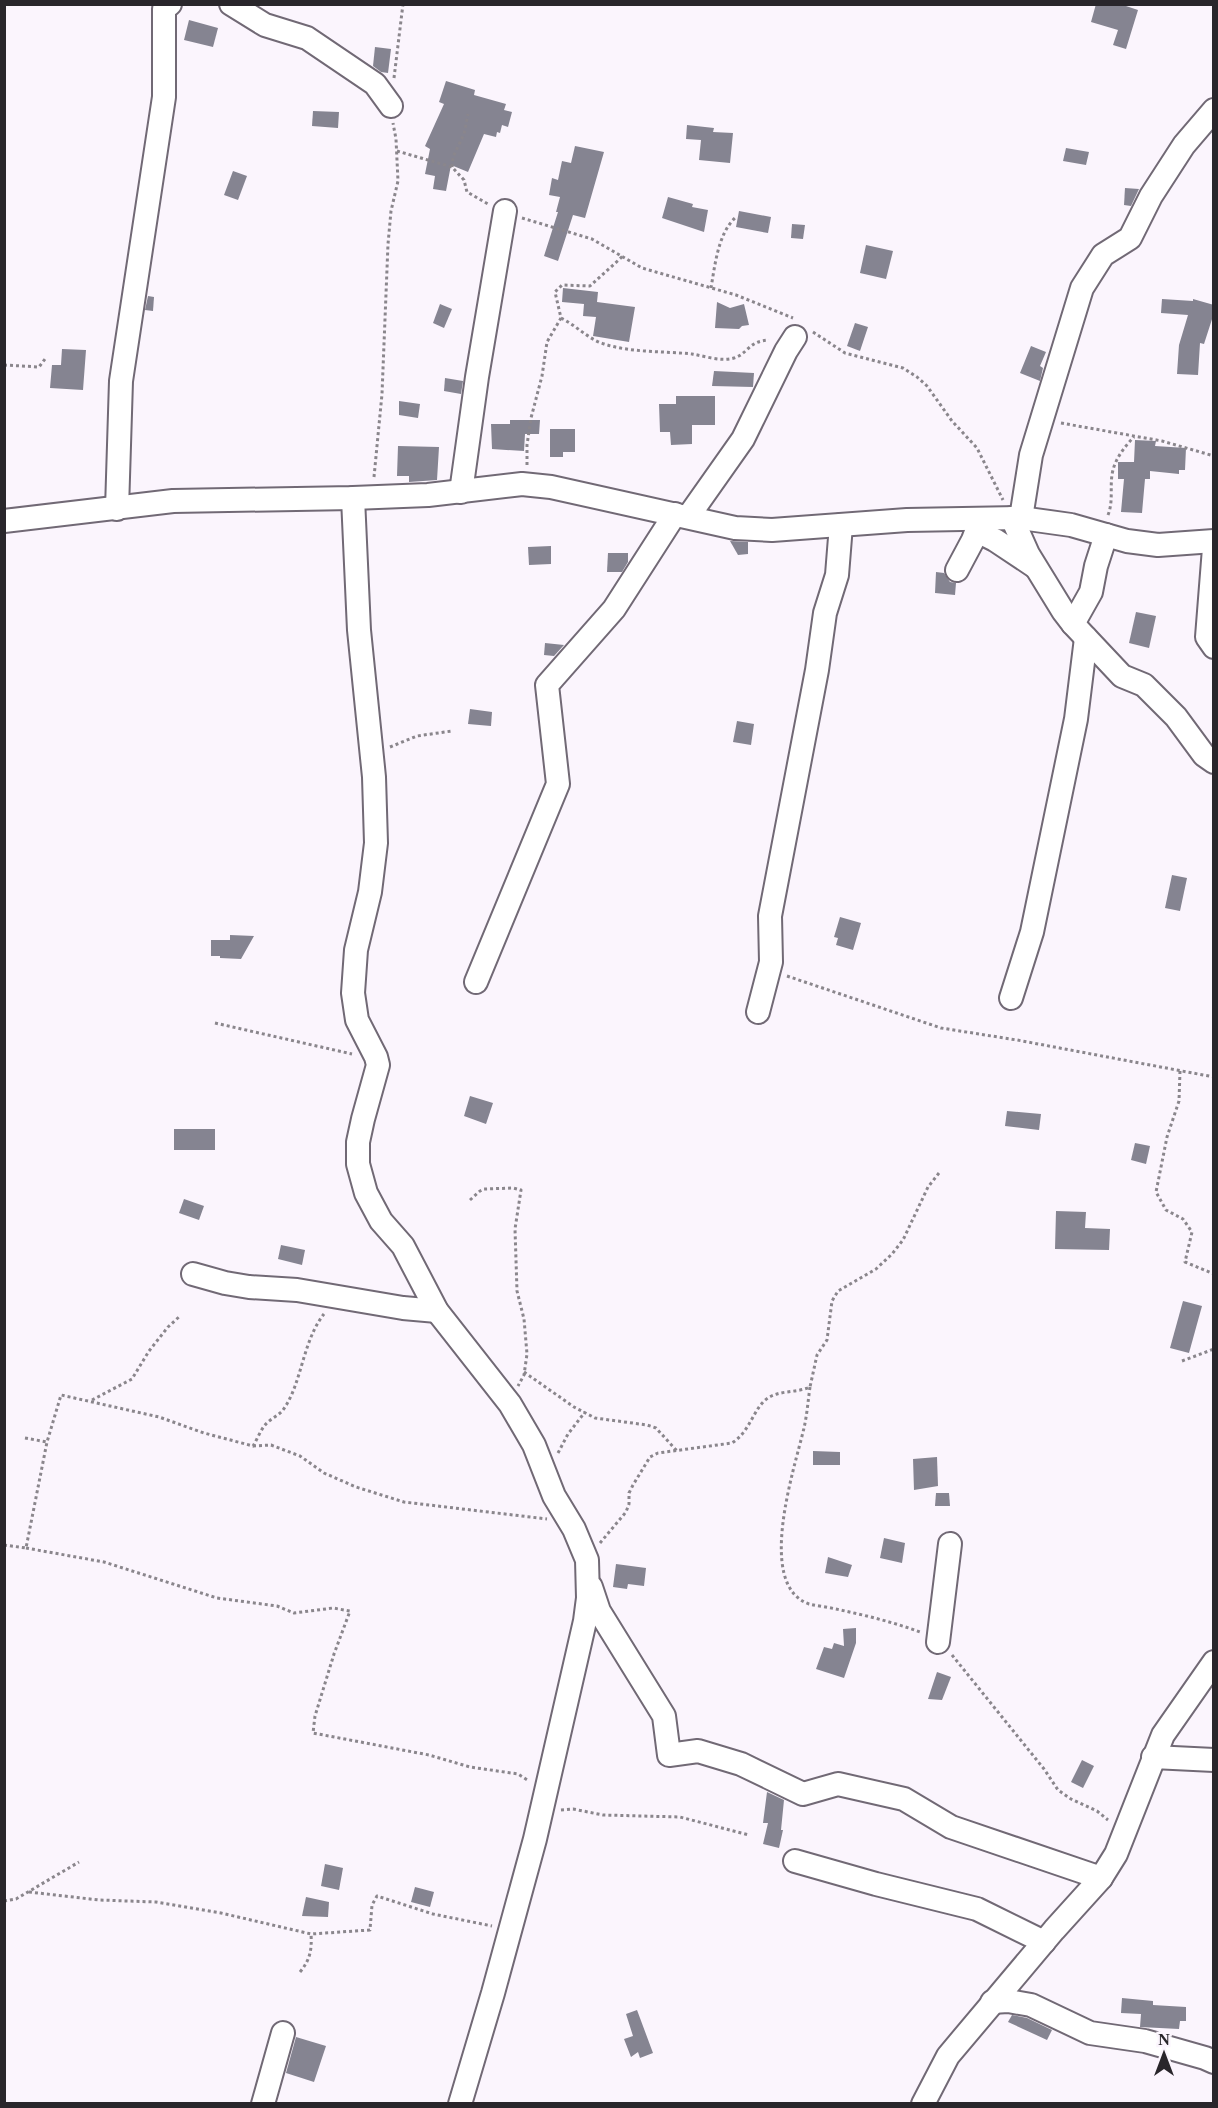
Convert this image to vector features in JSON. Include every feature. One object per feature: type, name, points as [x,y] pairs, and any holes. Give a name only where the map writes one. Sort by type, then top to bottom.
[{"type":"street","points":[[117,509],[121,381],[164,97],[164,9],[170,4]]},
{"type":"street","points":[[231,4],[265,25],[307,38],[375,84],[392,106]]},
{"type":"street","points":[[1214,110],[1184,145],[1151,196],[1130,238],[1103,255],[1082,288],[1031,455],[1016,518],[1038,569],[1063,611],[1079,631],[1122,676],[1144,685],[1176,717],[1204,755],[1214,762]]},
{"type":"street","points":[[461,492],[477,377],[505,211]]},
{"type":"street","points":[[477,982],[558,784],[547,685],[614,609],[742,439],[786,351],[803,329]]},
{"type":"street","points":[[4,521],[173,501],[362,498],[530,485],[551,487],[735,528],[763,529],[907,520],[979,525],[1016,518],[1071,525],[1127,541],[1158,545],[1214,541]]},
{"type":"street","points":[[362,498],[358,572],[359,630],[373,770],[376,843],[370,891],[356,950],[353,993],[357,1020],[377,1060],[377,1070],[358,1142],[359,1171],[366,1193],[381,1221],[403,1246],[437,1311],[505,1397],[534,1445],[554,1496],[570,1522],[588,1571],[599,1611],[664,1716],[669,1755],[698,1750],[741,1764],[804,1794],[838,1784],[904,1799],[951,1827],[1101,1878]]},
{"type":"street","points":[[758,1012],[771,962],[770,916],[817,670],[825,613],[837,575],[841,525]]},
{"type":"street","points":[[979,525],[995,540],[1038,569]]},
{"type":"street","points":[[957,570],[979,525]]},
{"type":"street","points":[[1011,998],[1032,932],[1076,719],[1079,631],[1105,534]]},
{"type":"street","points":[[1214,548],[1207,637],[1214,647]]},
{"type":"street","points":[[193,1274],[249,1287],[297,1290],[403,1308],[437,1311]]},
{"type":"street","points":[[938,1642],[950,1545]]},
{"type":"street","points":[[460,2103],[510,1931],[543,1801],[585,1621],[588,1571]]},
{"type":"street","points":[[923,2103],[948,2056],[992,2002],[1101,1878],[1116,1854],[1163,1735],[1214,1662]]},
{"type":"street","points":[[1153,1757],[1214,1760]]},
{"type":"street","points":[[795,1861],[977,1909],[1044,1942]]},
{"type":"street","points":[[992,2002],[1008,2001],[1031,2005],[1090,2033],[1145,2042],[1214,2062]]},
{"type":"street","points":[[263,2103],[283,2033]]},
{"type":"path","points":[[362,498],[382,394],[386,283],[392,211],[398,181],[392,106],[403,4]]},
{"type":"path","points":[[452,167],[453,157],[464,134],[468,114]]},
{"type":"path","points":[[397,151],[452,167],[464,180],[466,192],[535,224],[570,231],[592,239],[642,268],[736,295],[845,353],[903,368],[927,386],[952,422],[976,448],[1016,518]]},
{"type":"path","points":[[711,288],[725,232],[729,223],[735,218]]},
{"type":"path","points":[[530,485],[527,445],[535,399],[542,376],[547,342],[561,318],[555,292],[562,285],[590,286],[623,256]]},
{"type":"path","points":[[561,318],[576,325],[593,340],[617,348],[693,354],[718,359],[733,358],[741,355],[754,343],[803,329]]},
{"type":"path","points":[[4,365],[39,367],[45,359]]},
{"type":"path","points":[[1042,419],[1162,441],[1214,456]]},
{"type":"path","points":[[1105,534],[1112,502],[1113,471],[1122,452],[1134,437]]},
{"type":"path","points":[[373,770],[382,754],[396,743],[417,736],[452,731]]},
{"type":"path","points":[[771,962],[783,974],[941,1028],[1214,1077]]},
{"type":"path","points":[[215,1023],[377,1060]]},
{"type":"path","points":[[1180,1071],[1179,1101],[1167,1137],[1156,1192],[1166,1210],[1184,1219],[1192,1232],[1185,1262],[1214,1274]]},
{"type":"path","points":[[939,1173],[928,1187],[903,1240],[892,1254],[876,1269],[838,1291],[832,1300],[828,1340],[817,1356],[805,1425],[787,1502],[781,1551],[782,1570],[789,1588],[798,1598],[809,1604],[870,1616],[919,1631],[938,1642],[950,1652],[1044,1769],[1058,1790],[1103,1815],[1123,1837]]},
{"type":"path","points":[[470,1200],[484,1189],[521,1190],[515,1229],[517,1292],[524,1319],[527,1354],[525,1372],[518,1386],[505,1397]]},
{"type":"path","points":[[253,1446],[265,1426],[283,1410],[313,1333],[337,1296]]},
{"type":"path","points":[[90,1401],[132,1379],[149,1351],[168,1327],[180,1317]]},
{"type":"path","points":[[1182,1361],[1214,1349]]},
{"type":"path","points":[[525,1372],[567,1403],[585,1412],[607,1420],[656,1428],[676,1450]]},
{"type":"path","points":[[588,1571],[604,1537],[626,1512],[628,1493],[650,1457],[658,1453],[732,1443],[742,1437],[763,1401],[770,1396],[810,1387]]},
{"type":"path","points":[[26,1548],[47,1442],[61,1395],[159,1417],[204,1433],[253,1446],[271,1445],[300,1456],[324,1473],[356,1487],[404,1502],[570,1522]]},
{"type":"path","points":[[557,1459],[560,1447],[585,1412]]},
{"type":"path","points":[[25,1438],[47,1442]]},
{"type":"path","points":[[4,1545],[104,1562],[217,1598],[277,1606],[294,1613],[333,1608],[350,1611],[315,1716],[313,1733],[429,1755],[470,1767],[518,1774],[543,1801],[573,1809],[603,1815],[680,1817],[749,1835]]},
{"type":"path","points":[[4,1901],[16,1899],[79,1862]]},
{"type":"path","points":[[29,1892],[99,1900],[156,1902],[221,1913],[311,1934],[370,1930],[372,1905],[377,1896],[433,1914],[510,1931]]},
{"type":"path","points":[[300,1972],[307,1963],[312,1949],[311,1934]]},
{"type":"building","points":[[1096,4],[1120,4],[1138,10],[1126,49],[1113,45],[1118,30],[1091,22]]},
{"type":"building","points":[[189,20],[218,28],[213,47],[184,40]]},
{"type":"building","points":[[375,47],[391,49],[388,73],[381,72],[373,66]]},
{"type":"building","points":[[446,81],[475,90],[474,95],[506,104],[504,110],[512,112],[508,127],[502,125],[496,137],[484,134],[468,172],[451,165],[446,191],[433,189],[435,176],[425,174],[430,149],[425,146],[444,104],[439,102]]},
{"type":"building","points":[[313,111],[339,112],[338,128],[312,126]]},
{"type":"building","points":[[687,125],[714,128],[713,132],[733,133],[730,163],[699,160],[701,140],[686,139]]},
{"type":"building","points":[[575,146],[604,152],[585,218],[573,215],[558,261],[544,256],[558,212],[556,212],[560,197],[549,195],[552,178],[558,180],[562,161],[571,163]]},
{"type":"building","points":[[1066,148],[1089,152],[1086,165],[1063,161]]},
{"type":"building","points":[[233,171],[247,176],[238,200],[224,195]]},
{"type":"building","points":[[1125,188],[1139,189],[1131,206],[1124,205]]},
{"type":"building","points":[[668,197],[693,204],[692,207],[708,210],[704,232],[662,218]]},
{"type":"building","points":[[739,211],[771,217],[768,233],[736,227]]},
{"type":"building","points":[[792,224],[805,225],[803,239],[791,238]]},
{"type":"building","points":[[866,245],[893,251],[886,279],[860,273]]},
{"type":"building","points":[[563,288],[598,292],[597,302],[635,307],[629,342],[593,336],[596,317],[583,316],[584,304],[562,302]]},
{"type":"building","points":[[148,296],[154,297],[153,311],[145,310]]},
{"type":"building","points":[[1162,299],[1193,301],[1193,299],[1214,305],[1214,313],[1204,344],[1200,343],[1198,375],[1177,374],[1179,345],[1188,315],[1161,313]]},
{"type":"building","points":[[717,302],[730,308],[744,304],[749,325],[739,329],[715,328]]},
{"type":"building","points":[[440,304],[452,309],[444,328],[433,323]]},
{"type":"building","points":[[855,323],[868,327],[860,351],[847,346]]},
{"type":"building","points":[[1031,346],[1046,352],[1040,366],[1043,368],[1040,381],[1020,373]]},
{"type":"building","points":[[62,349],[86,350],[83,390],[50,388],[52,365],[61,365]]},
{"type":"building","points":[[714,371],[754,373],[753,387],[712,386]]},
{"type":"building","points":[[445,378],[463,381],[461,394],[444,391]]},
{"type":"building","points":[[676,396],[715,396],[715,425],[692,425],[692,444],[671,445],[670,432],[660,432],[659,404],[676,404]]},
{"type":"building","points":[[399,401],[420,404],[418,418],[399,415]]},
{"type":"building","points":[[510,420],[540,420],[539,434],[525,434],[524,451],[492,449],[491,424],[510,424]]},
{"type":"building","points":[[550,429],[575,429],[575,452],[563,452],[563,457],[550,457]]},
{"type":"building","points":[[1135,440],[1156,441],[1155,446],[1186,448],[1185,470],[1179,470],[1179,474],[1150,471],[1150,479],[1145,479],[1142,513],[1121,512],[1124,479],[1118,479],[1118,462],[1134,462]]},
{"type":"building","points":[[398,446],[439,447],[437,480],[409,482],[409,476],[397,476]]},
{"type":"building","points":[[730,541],[748,542],[748,554],[738,555]]},
{"type":"building","points":[[551,546],[551,564],[529,565],[528,547]]},
{"type":"building","points":[[608,553],[628,553],[628,562],[622,572],[607,572]]},
{"type":"building","points":[[936,572],[944,573],[950,582],[956,583],[955,595],[935,593]]},
{"type":"building","points":[[1136,612],[1156,616],[1149,648],[1129,643]]},
{"type":"building","points":[[545,643],[564,645],[554,656],[544,655]]},
{"type":"building","points":[[470,709],[492,712],[491,726],[468,724]]},
{"type":"building","points":[[737,721],[754,724],[751,745],[733,742]]},
{"type":"building","points":[[1172,875],[1187,878],[1180,911],[1165,908]]},
{"type":"building","points":[[840,917],[861,923],[853,950],[836,945],[838,938],[834,937]]},
{"type":"building","points":[[230,935],[254,936],[241,959],[211,956],[211,940],[230,940]]},
{"type":"building","points":[[470,1096],[493,1103],[486,1124],[464,1116]]},
{"type":"building","points":[[1007,1111],[1041,1114],[1039,1130],[1005,1126]]},
{"type":"building","points":[[174,1129],[215,1129],[215,1150],[174,1150]]},
{"type":"building","points":[[1135,1143],[1150,1146],[1146,1164],[1131,1160]]},
{"type":"building","points":[[184,1199],[204,1206],[199,1220],[179,1213]]},
{"type":"building","points":[[1056,1211],[1086,1212],[1085,1228],[1110,1229],[1109,1250],[1055,1249]]},
{"type":"building","points":[[281,1245],[305,1250],[302,1265],[278,1259]]},
{"type":"building","points":[[1183,1301],[1202,1306],[1189,1353],[1170,1348]]},
{"type":"building","points":[[813,1451],[840,1452],[840,1465],[813,1465]]},
{"type":"building","points":[[937,1457],[938,1486],[914,1490],[913,1459]]},
{"type":"building","points":[[936,1493],[949,1493],[950,1506],[935,1506]]},
{"type":"building","points":[[884,1538],[905,1543],[902,1563],[880,1558]]},
{"type":"building","points":[[828,1557],[852,1565],[848,1577],[825,1573]]},
{"type":"building","points":[[616,1564],[646,1568],[644,1586],[628,1584],[627,1589],[613,1587]]},
{"type":"building","points":[[856,1628],[856,1643],[844,1678],[816,1669],[824,1647],[832,1649],[834,1643],[844,1646],[843,1629]]},
{"type":"building","points":[[937,1672],[951,1677],[942,1700],[928,1699]]},
{"type":"building","points":[[1082,1760],[1094,1766],[1083,1788],[1071,1782]]},
{"type":"building","points":[[767,1792],[784,1800],[781,1830],[783,1830],[779,1848],[763,1844],[768,1823],[763,1823]]},
{"type":"building","points":[[325,1864],[343,1868],[339,1890],[321,1886]]},
{"type":"building","points":[[415,1887],[434,1892],[430,1907],[411,1902]]},
{"type":"building","points":[[306,1897],[329,1902],[328,1917],[302,1916]]},
{"type":"building","points":[[1122,1998],[1153,2001],[1153,2005],[1186,2007],[1186,2021],[1180,2021],[1179,2029],[1140,2027],[1141,2014],[1121,2013]]},
{"type":"building","points":[[637,2010],[653,2053],[640,2058],[638,2052],[631,2057],[624,2039],[633,2036],[626,2014]]},
{"type":"building","points":[[1012,2015],[1027,2018],[1052,2030],[1047,2040],[1008,2022]]},
{"type":"building","points":[[296,2037],[326,2046],[314,2082],[286,2073]]}]
